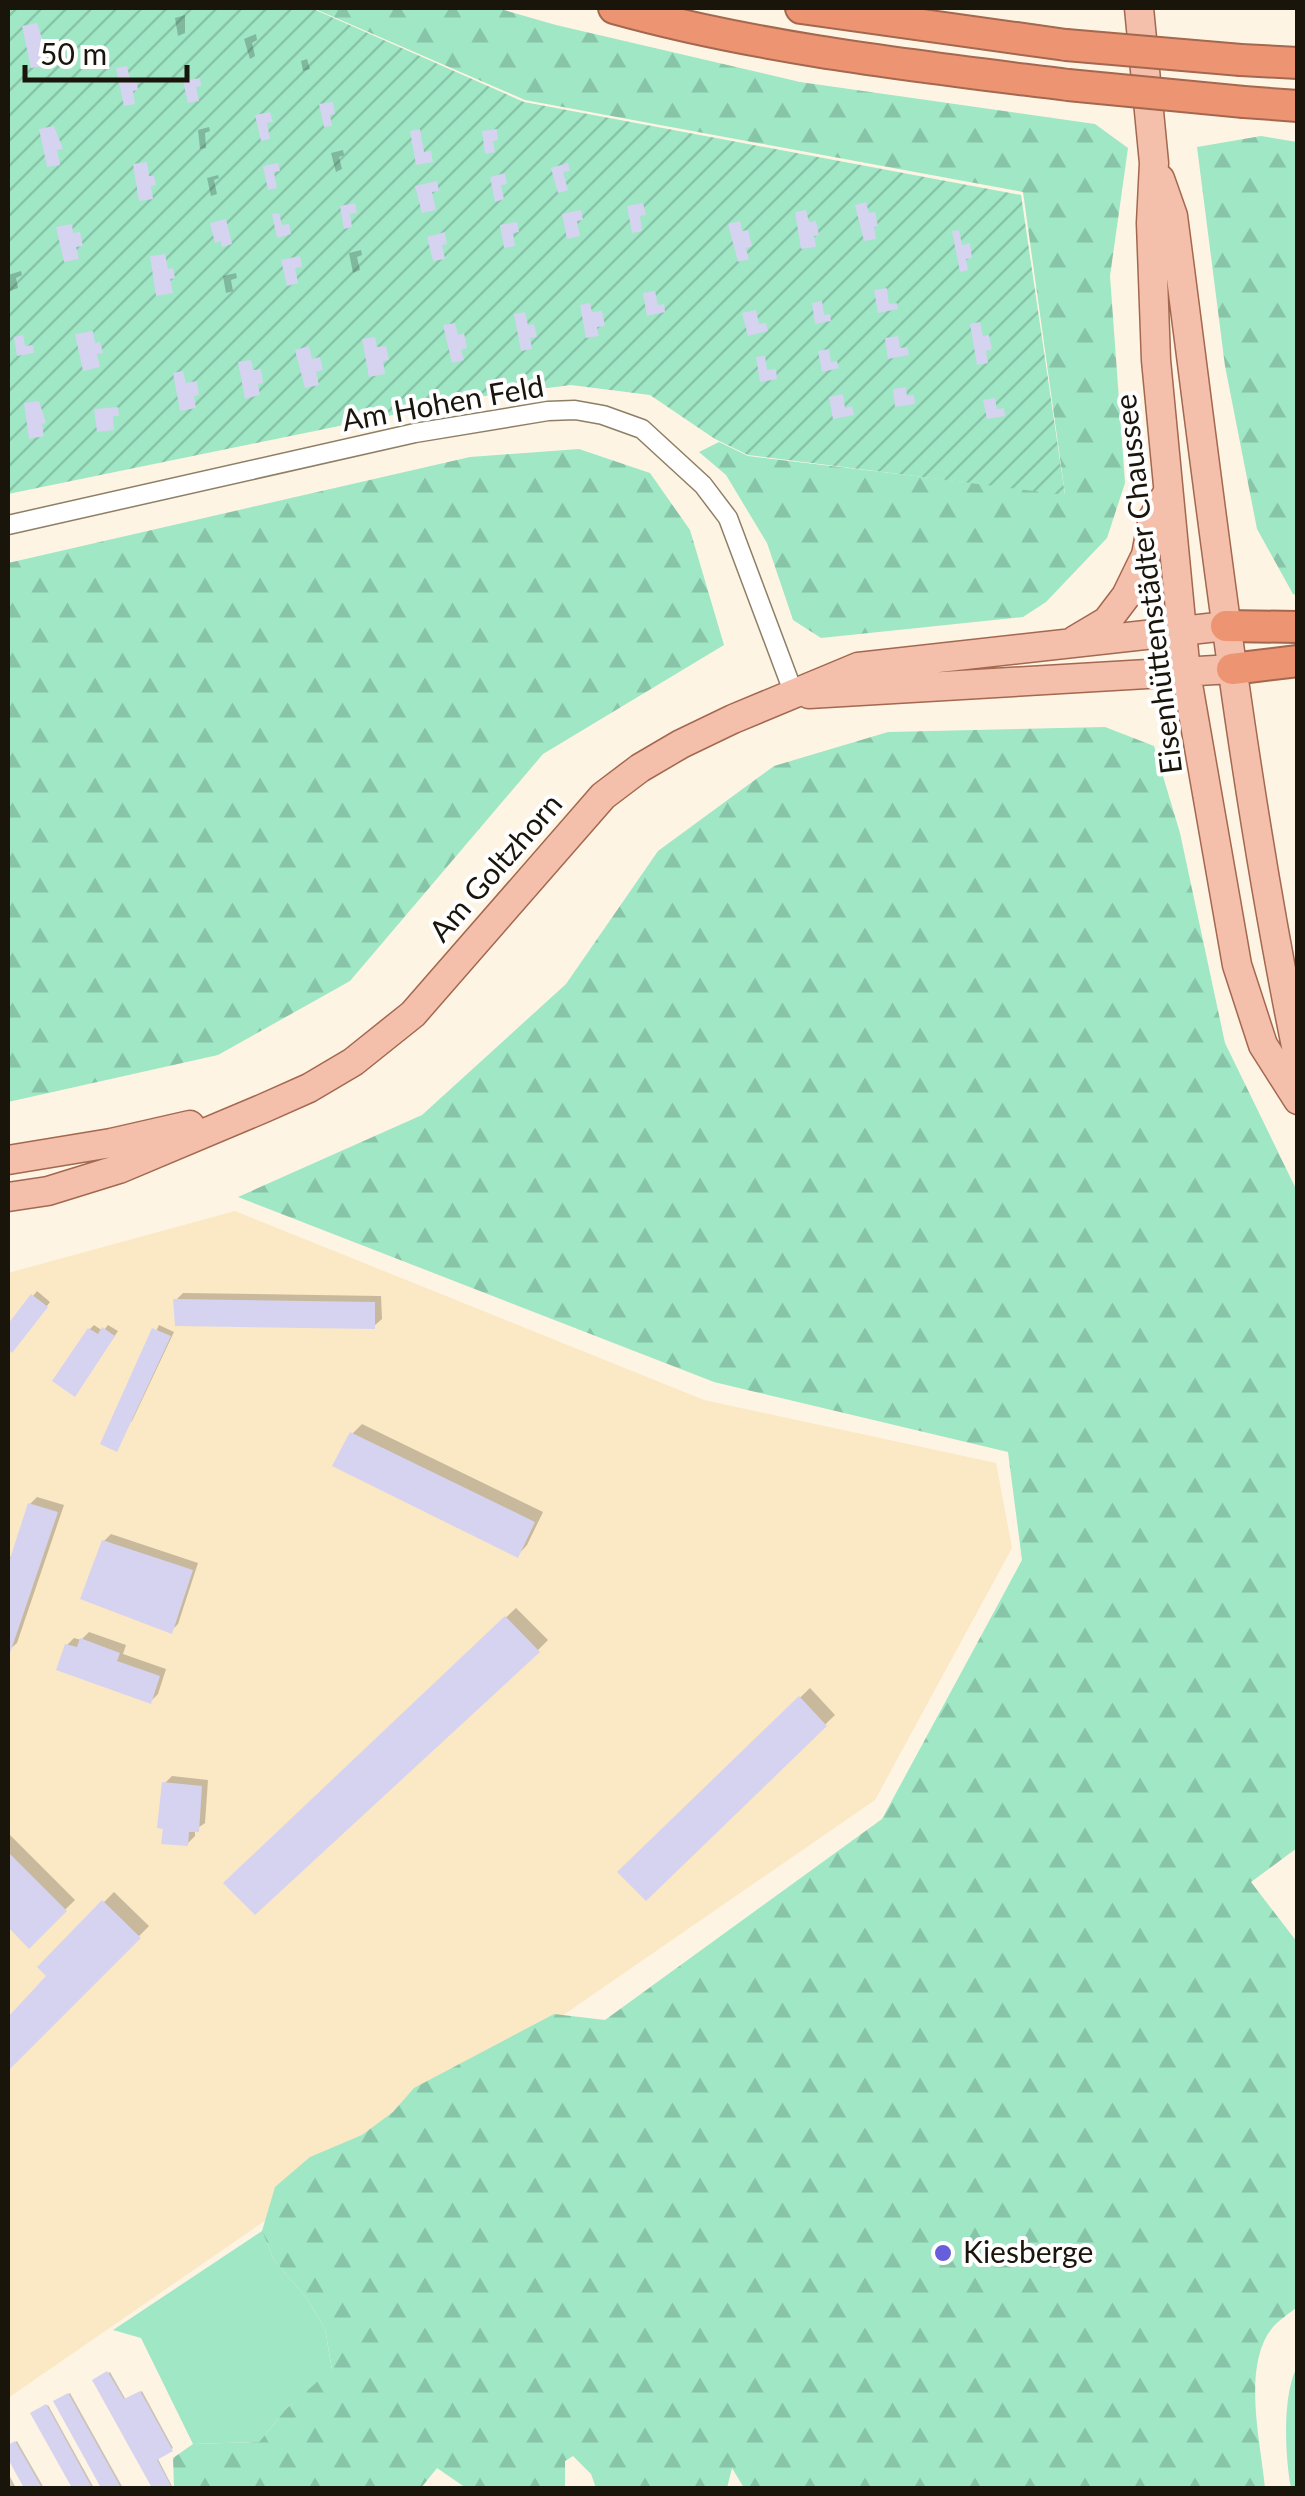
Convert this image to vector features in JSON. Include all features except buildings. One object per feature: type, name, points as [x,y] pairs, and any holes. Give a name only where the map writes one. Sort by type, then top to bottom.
[{"type":"highway","points":[[614,8],[827,52],[1068,86],[1298,106]]},
{"type":"highway","points":[[802,8],[1066,45],[1298,63]]},
{"type":"highway","points":[[1226,626],[1298,627]]},
{"type":"highway","points":[[1232,669],[1298,661]]},
{"type":"main road","name":"Eisenhüttenstädter Chaussee","points":[[1139,8],[1154,163],[1151,223],[1156,360],[1186,673],[1237,965],[1263,1045],[1298,1100]]},
{"type":"main road","name":"Eisenhüttenstädter Chaussee","points":[[1154,163],[1173,216],[1232,669],[1271,918],[1298,1056]]},
{"type":"main road","points":[[1047,648],[1084,637],[1107,621],[1126,596],[1146,555],[1153,518],[1168,490]]},
{"type":"main road","name":"Am Goltzhorn","points":[[8,1197],[48,1191],[119,1169],[309,1088],[353,1062],[413,1014],[603,796],[681,744],[858,666],[1226,626]]},
{"type":"main road","name":"Am Goltzhorn","points":[[794,694],[1232,669]]},
{"type":"main road","name":"Am Goltzhorn","points":[[8,1160],[111,1143],[264,1108]]},
{"type":"street","name":"Am Hohen Feld","points":[[8,525],[415,432],[548,412],[575,410],[603,416],[642,430],[703,485],[728,518],[794,694]]},
{"type":"shaded area","points":[[235,1211],[704,1400],[996,1463],[1012,1548],[875,1800],[8,2398],[8,1273]]},
{"type":"green space","points":[[8,8],[311,8],[524,102],[1021,195],[1065,495],[748,455],[715,439],[650,395],[571,385],[485,396],[8,494]]},
{"type":"green space","points":[[313,8],[497,8],[800,82],[1095,124],[1128,148],[1110,276],[1125,483],[1107,538],[1046,602],[1023,617],[821,638],[793,620],[767,543],[726,475],[699,452],[719,442],[748,456],[1065,494],[1023,192],[525,100]]},
{"type":"green space","points":[[1261,136],[1297,142],[1297,595],[1257,529],[1225,366],[1197,147]]},
{"type":"green space","points":[[579,449],[650,473],[690,530],[724,645],[543,754],[350,981],[218,1055],[8,1102],[8,563],[470,457]]},
{"type":"green space","points":[[1105,727],[1154,746],[1180,833],[1225,1043],[1297,1191],[1297,1848],[1251,1882],[1297,1942],[1297,2307],[1273,2327],[1258,2362],[1255,2405],[1265,2488],[744,2488],[732,2468],[727,2488],[596,2488],[591,2474],[573,2456],[565,2461],[565,2488],[466,2488],[437,2468],[421,2488],[174,2488],[173,2458],[193,2444],[259,2442],[286,2409],[332,2369],[325,2329],[308,2300],[274,2260],[262,2231],[275,2187],[310,2157],[362,2135],[393,2112],[414,2088],[554,2014],[605,2020],[882,1819],[1022,1560],[1008,1452],[714,1382],[238,1197],[422,1115],[566,984],[658,851],[774,766],[888,732]]},
{"type":"green space","points":[[262,2231],[274,2260],[308,2300],[325,2329],[332,2370],[286,2409],[259,2442],[193,2444],[141,2338],[113,2330]]},
{"type":"green space","points":[[1297,2367],[1297,2488],[1291,2488],[1287,2409]]},
{"type":"place","name":"Kiesberge","points":[[943,2253]]}]
